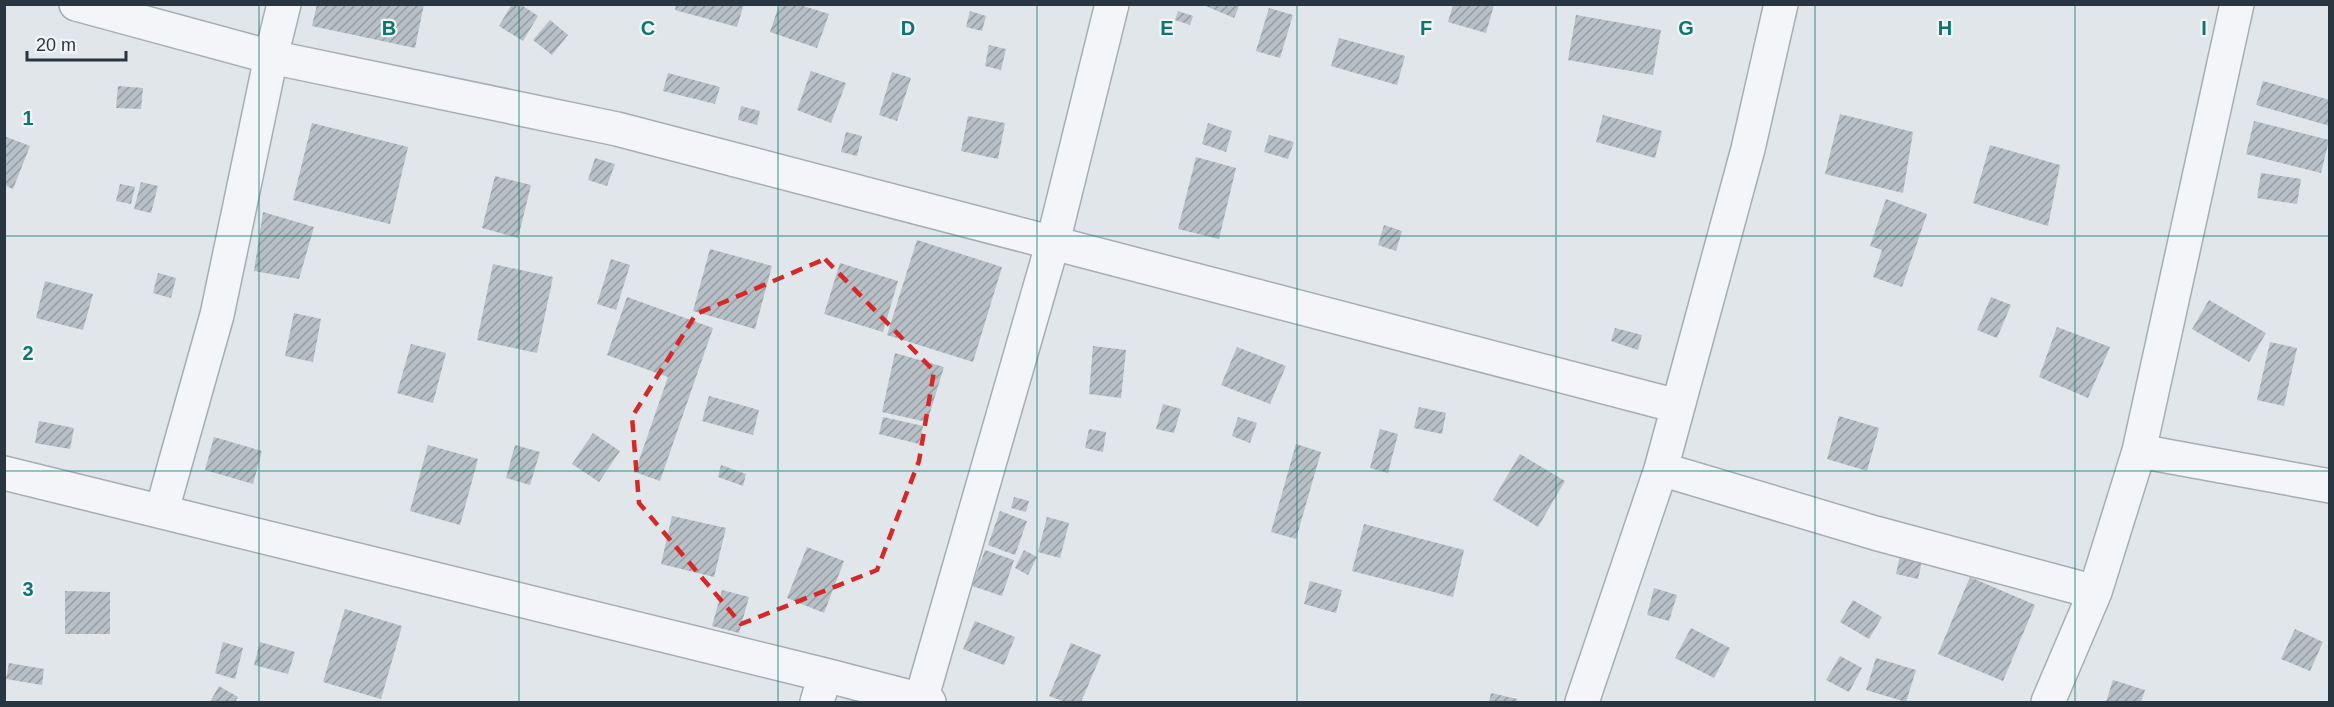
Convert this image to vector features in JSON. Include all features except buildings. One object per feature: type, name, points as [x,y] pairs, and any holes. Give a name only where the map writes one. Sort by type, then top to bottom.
[{"type":"street","points":[[76,4],[271,57],[617,129],[1677,406]]},
{"type":"street","points":[[162,510],[217,315],[284,4]]},
{"type":"street","points":[[4,473],[162,510],[821,689],[925,701],[1053,242],[1112,4]]},
{"type":"street","points":[[1582,702],[1661,469],[1748,149],[1781,4]]},
{"type":"street","points":[[2048,702],[2096,592],[2139,450],[2237,4]]},
{"type":"street","points":[[2139,450],[2330,486]]},
{"type":"street","points":[[1661,469],[1875,533],[2096,592]]},
{"type":"highlighted area","points":[[825,259],[934,371],[919,461],[877,570],[741,624],[639,503],[632,417],[696,314]]}]
